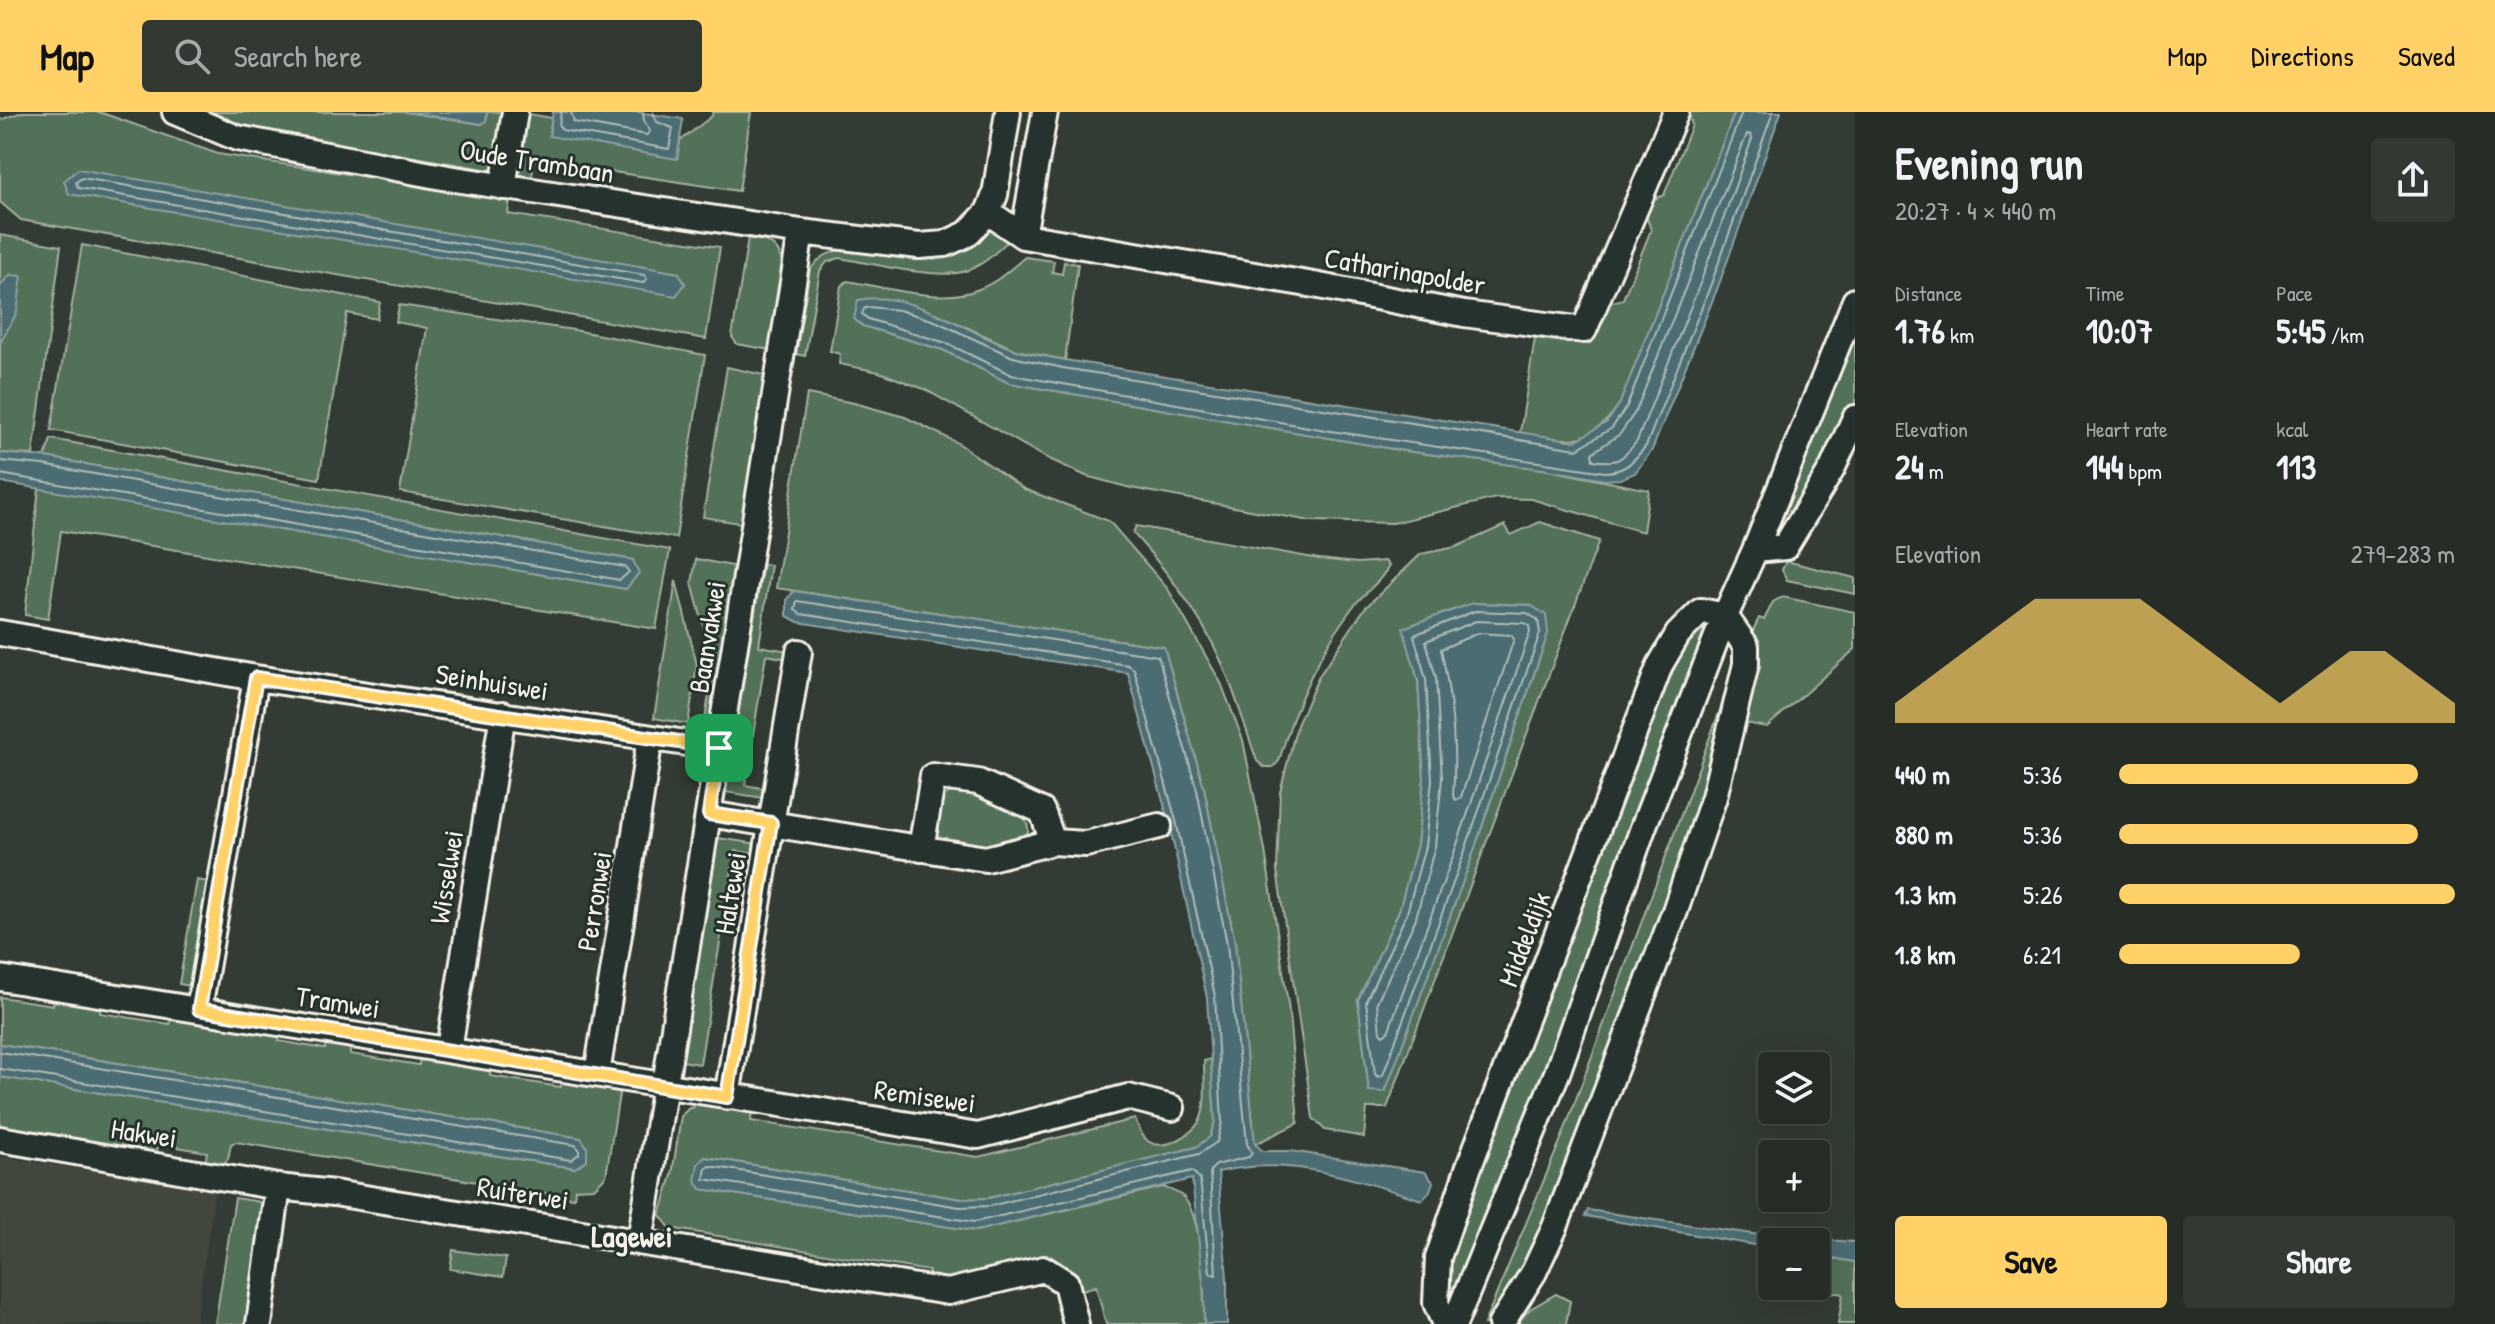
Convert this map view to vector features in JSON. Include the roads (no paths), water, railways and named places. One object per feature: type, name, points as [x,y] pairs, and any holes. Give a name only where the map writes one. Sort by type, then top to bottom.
[{"type":"street","name":"Oude Trambaan","points":[[175,112],[237,138],[503,187],[801,232],[919,246],[945,244],[967,234],[988,212]]},
{"type":"street","points":[[503,187],[515,112]]},
{"type":"street","points":[[988,212],[995,195],[1008,112]]},
{"type":"street","points":[[1023,236],[1045,112]]},
{"type":"street","name":"Catharinapolder","points":[[988,212],[1023,236],[1314,285],[1464,314],[1584,330],[1676,112]]},
{"type":"street","name":"Baanvakwei","points":[[640,1241],[801,232]]},
{"type":"street","points":[[1454,1324],[1557,1073],[1643,828],[1725,616],[1755,550],[1855,301]]},
{"type":"street","points":[[1755,550],[1785,547],[1832,469],[1855,418]]},
{"type":"street","name":"Middeldijk","points":[[1445,1324],[1436,1303],[1438,1258],[1474,1154],[1660,665],[1678,634],[1701,611],[1725,616]]},
{"type":"street","points":[[1501,1324],[1534,1272],[1555,1227],[1675,911],[1714,797],[1746,664],[1746,646],[1725,616]]},
{"type":"street","name":"Seinhuiswei","points":[[0,633],[256,678],[719,748]]},
{"type":"street","name":"Haltewei","points":[[727,1097],[799,652]]},
{"type":"street","points":[[199,1009],[256,678]]},
{"type":"street","name":"Wisselwei","points":[[449,1049],[503,714]]},
{"type":"street","name":"Perronwei","points":[[597,1074],[650,738]]},
{"type":"street","points":[[921,849],[933,776],[978,782],[1042,811],[1053,842]]},
{"type":"street","points":[[709,814],[986,859],[1053,842],[1086,844],[1159,826]]},
{"type":"street","name":"Tramwei","points":[[0,978],[449,1049],[666,1087]]},
{"type":"street","name":"Remisewei","points":[[666,1087],[978,1136],[1128,1097],[1172,1108]]},
{"type":"street","name":"Hakwei","points":[[0,1139],[278,1187]]},
{"type":"street","points":[[259,1324],[278,1187]]},
{"type":"street","name":"Ruiterwei","points":[[278,1187],[334,1193],[948,1292],[1044,1269],[1066,1283],[1076,1324]]},
{"type":"water","points":[[406,112],[487,112],[486,121],[482,124]]},
{"type":"water","points":[[553,112],[637,112],[683,119],[677,159],[549,136]]},
{"type":"water","points":[[1735,112],[1781,112],[1718,287],[1652,450],[1635,473],[1620,479],[1605,480],[1405,451],[1009,383],[943,350],[863,326],[854,319],[858,300],[878,298],[899,301],[1028,353],[1575,441],[1607,422],[1620,403]]},
{"type":"water","points":[[78,169],[679,273],[685,284],[676,296],[69,194],[64,181]]},
{"type":"water","points":[[10,275],[22,276],[17,312],[0,343],[0,286]]},
{"type":"water","points":[[0,453],[45,457],[633,560],[639,573],[626,589],[0,482]]},
{"type":"water","points":[[794,591],[1164,647],[1204,788],[1235,943],[1255,1144],[1263,1151],[1291,1151],[1425,1172],[1433,1182],[1429,1193],[1422,1200],[1346,1177],[1296,1168],[1245,1167],[1218,1172],[1227,1278],[1227,1324],[1204,1324],[1204,1291],[1192,1179],[976,1231],[701,1189],[695,1180],[698,1164],[705,1157],[961,1199],[989,1198],[1196,1147],[1210,1137],[1215,1121],[1207,998],[1169,823],[1128,673],[798,622],[787,616],[787,599]]},
{"type":"water","points":[[1473,603],[1530,605],[1546,615],[1548,633],[1470,862],[1385,1092],[1369,1091],[1358,1000],[1399,911],[1417,845],[1424,779],[1418,680],[1403,628]]},
{"type":"water","points":[[0,1044],[581,1138],[587,1147],[587,1160],[575,1168],[0,1077]]},
{"type":"water","points":[[1588,1210],[1758,1235],[1758,1246],[1585,1216]]},
{"type":"water","points":[[1830,1240],[1855,1242],[1855,1262],[1830,1258]]},
{"type":"district","name":"Lagewei","points":[[632,1236]]}]
